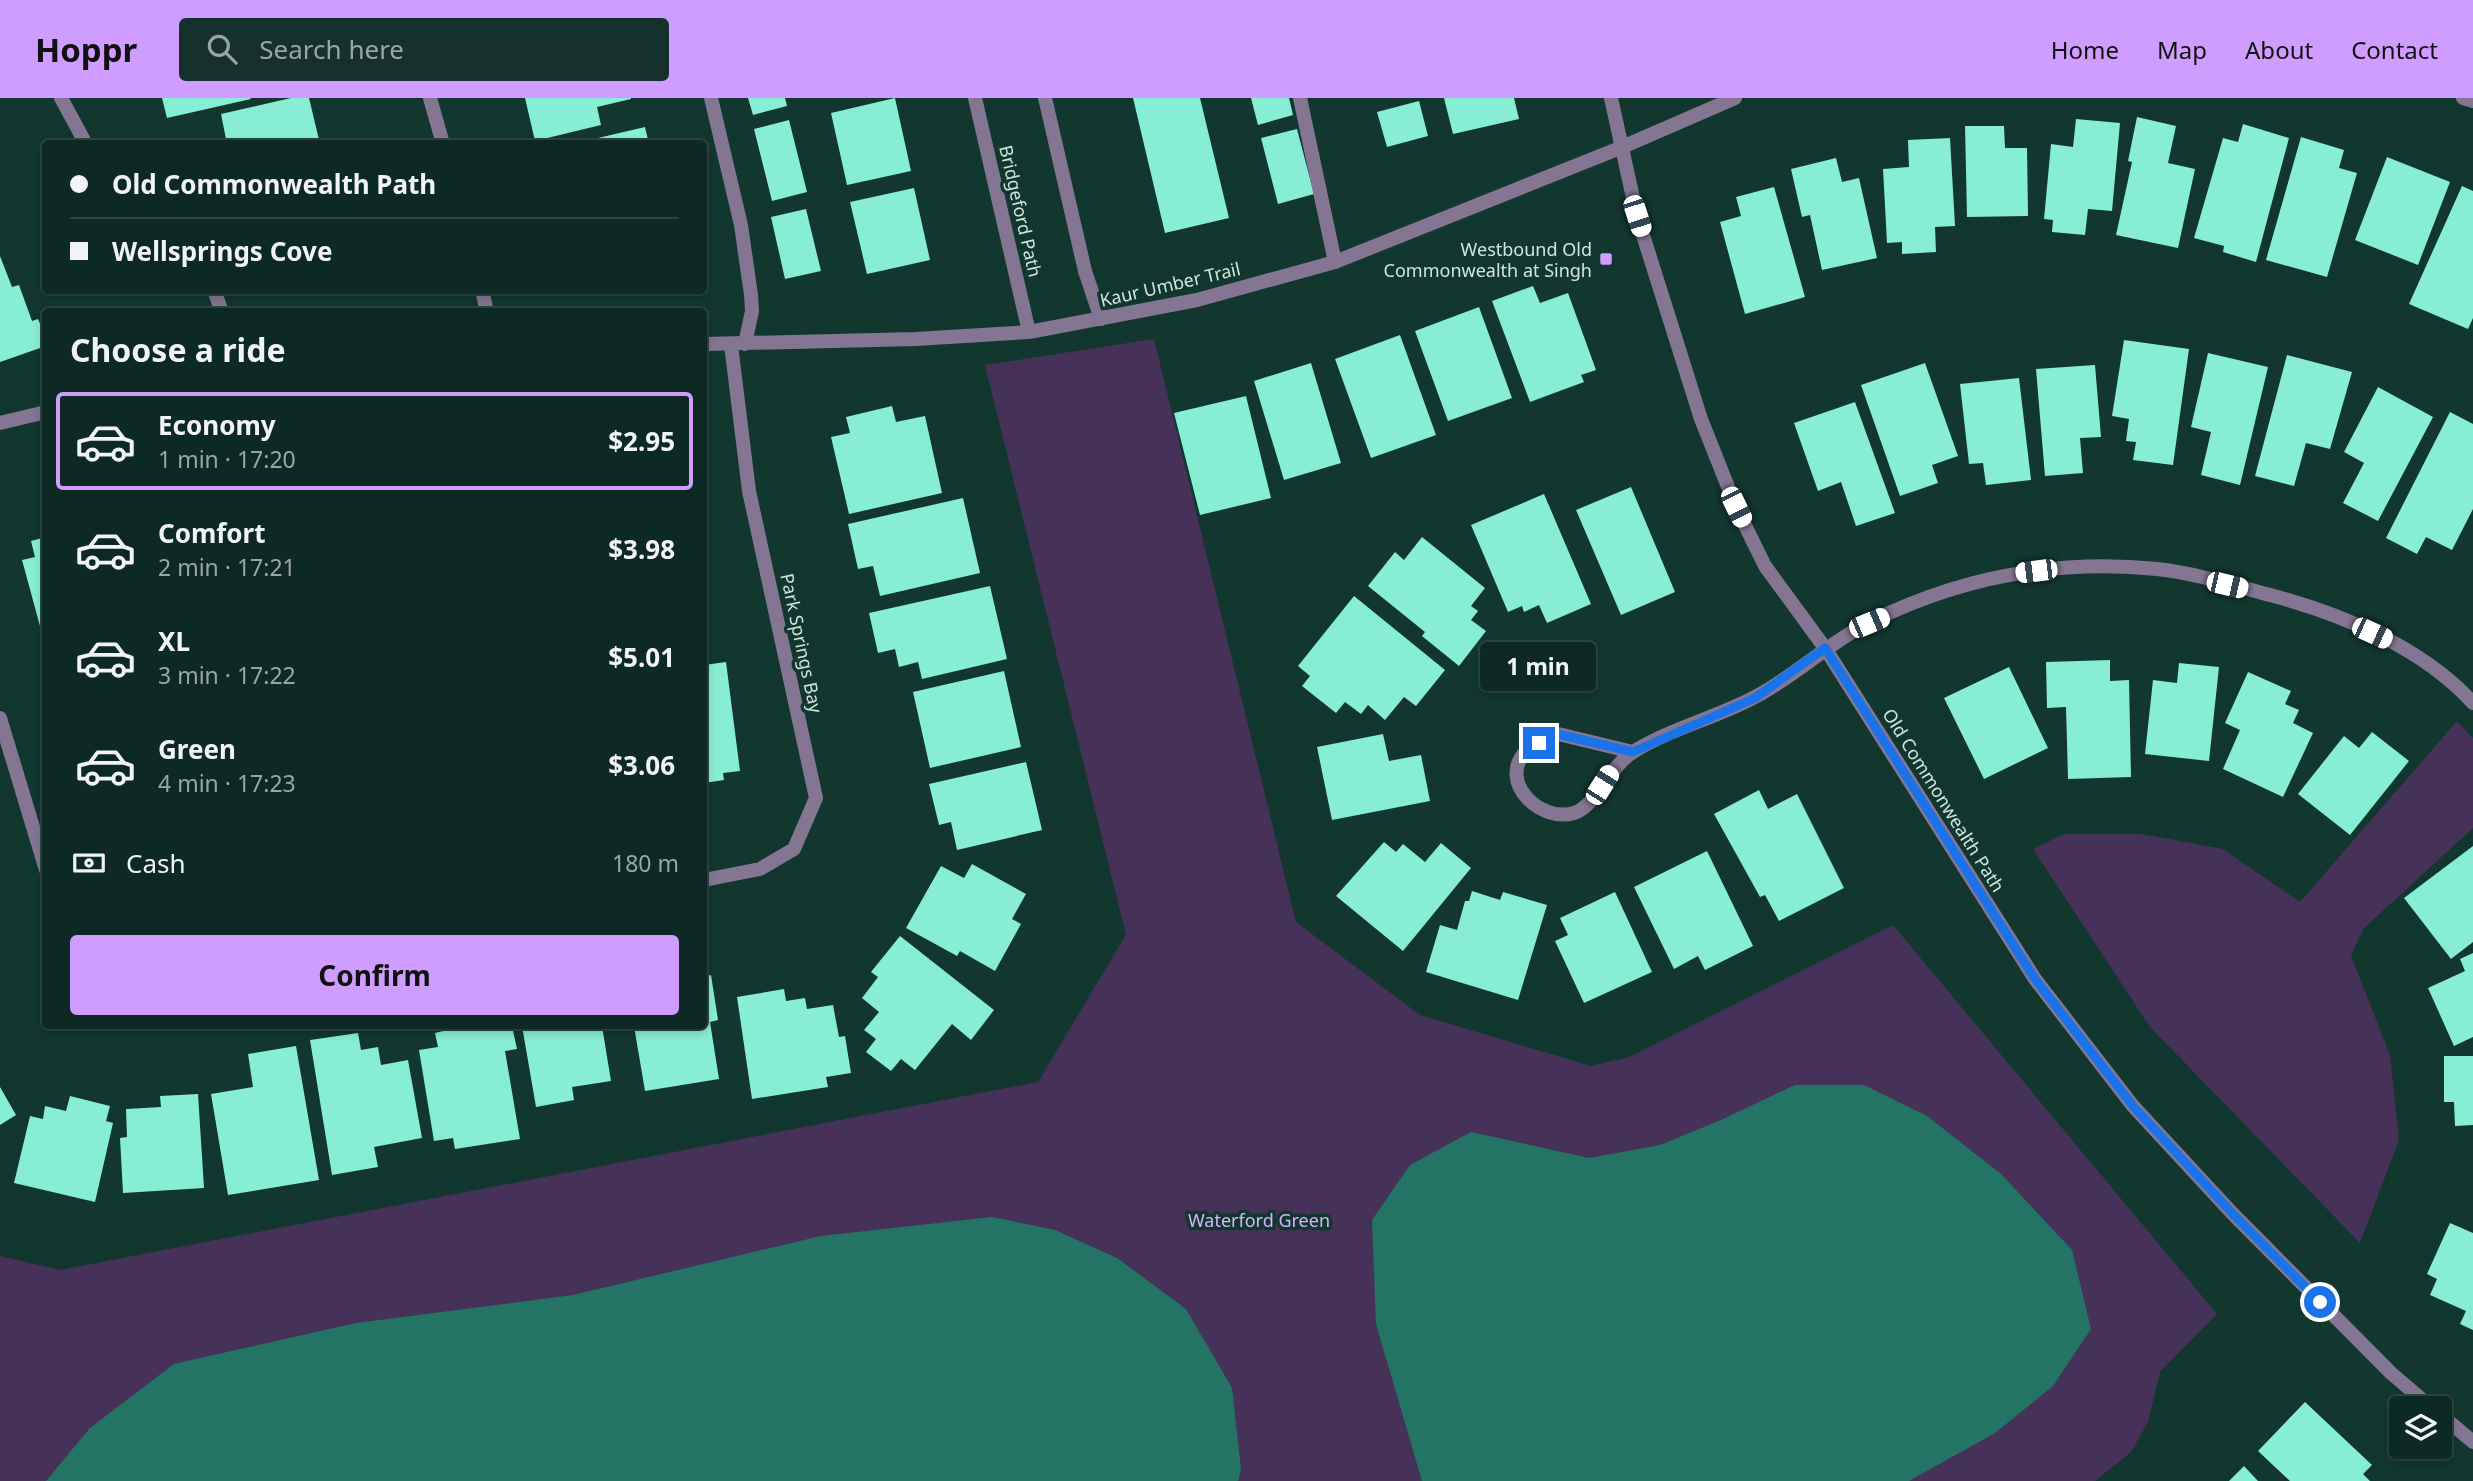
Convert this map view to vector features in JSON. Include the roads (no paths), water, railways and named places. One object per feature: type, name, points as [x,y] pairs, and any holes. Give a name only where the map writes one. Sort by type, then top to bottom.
[{"type":"street","points":[[61,98],[84,140]]},
{"type":"street","points":[[430,98],[442,140]]},
{"type":"street","name":"Park Springs Bay","points":[[707,879],[760,869],[794,849],[816,798],[749,491],[738,344],[752,311],[751,295],[741,225],[711,98]]},
{"type":"street","name":"Bridgeford Path","points":[[975,98],[1029,332]]},
{"type":"street","points":[[1045,98],[1086,271],[1101,319]]},
{"type":"street","points":[[1300,98],[1335,262]]},
{"type":"street","name":"Old Commonwealth Path","points":[[1611,98],[1637,216],[1674,335],[1702,419],[1736,507],[1765,566],[1825,648],[2035,979],[2133,1106],[2241,1223],[2391,1373],[2418,1396]]},
{"type":"street","name":"Kaur Umber Trail","points":[[707,344],[1029,332],[1197,300],[1335,262],[1620,148],[1735,98]]},
{"type":"street","points":[[2463,98],[2473,101]]},
{"type":"street","points":[[0,423],[42,413]]},
{"type":"street","points":[[1633,752],[1554,733],[1524,753],[1517,777],[1525,798],[1545,812],[1575,813],[1592,800],[1611,770],[1633,752],[1755,698],[1825,648],[1869,623],[1952,587],[2016,573],[2074,566],[2159,569],[2314,607],[2391,642],[2455,683],[2473,703]]},
{"type":"street","points":[[0,718],[42,857]]},
{"type":"street","points":[[2452,1424],[2473,1442]]},
{"type":"place","name":"Westbound Old Commonwealth at Singh","points":[[1606,259]]},
{"type":"park label","name":"Waterford Green","points":[[1259,1220]]}]
